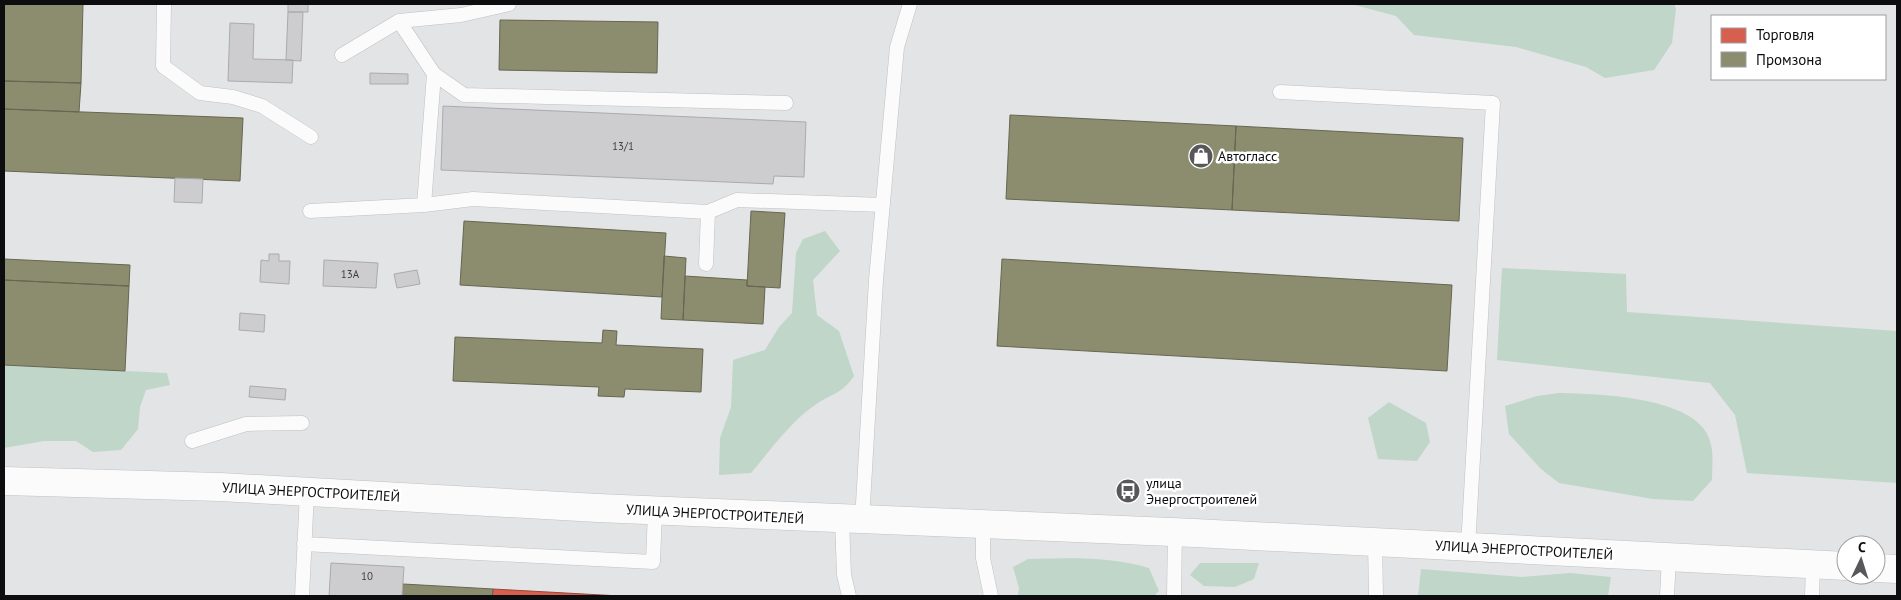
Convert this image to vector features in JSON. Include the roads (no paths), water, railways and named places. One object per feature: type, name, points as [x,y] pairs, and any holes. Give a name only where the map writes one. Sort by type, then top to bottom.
[{"type":"main road","name":"УЛИЦА ЭНЕРГОСТРОИТЕЛЕЙ","points":[[4,481],[307,492],[983,526],[1175,532],[1836,566]]},
{"type":"lane","points":[[164,4],[163,66],[200,93],[233,97],[262,106],[311,137]]},
{"type":"lane","points":[[342,55],[399,21],[461,15],[509,4]]},
{"type":"lane","points":[[849,596],[844,575],[852,520],[897,47],[910,4]]},
{"type":"lane","points":[[399,21],[434,74],[464,95],[786,103]]},
{"type":"lane","points":[[424,205],[434,74]]},
{"type":"lane","points":[[1280,92],[1493,103],[1468,547]]},
{"type":"lane","points":[[310,211],[424,205],[473,200],[708,212],[737,200],[883,205]]},
{"type":"lane","points":[[706,264],[708,212]]},
{"type":"lane","points":[[192,441],[246,424],[302,423]]},
{"type":"lane","points":[[302,596],[307,492]]},
{"type":"lane","points":[[304,544],[653,562],[656,511]]},
{"type":"lane","points":[[983,526],[983,558],[991,596]]},
{"type":"lane","points":[[1174,596],[1175,532]]},
{"type":"lane","points":[[1375,542],[1376,596]]},
{"type":"lane","points":[[1667,596],[1669,558]]},
{"type":"lane","points":[[1812,596],[1813,565]]},
{"type":"place","name":"Автогласс","points":[[1201,156]]},
{"type":"place","name":"улица Энергостроителей","points":[[1128,491]]}]
